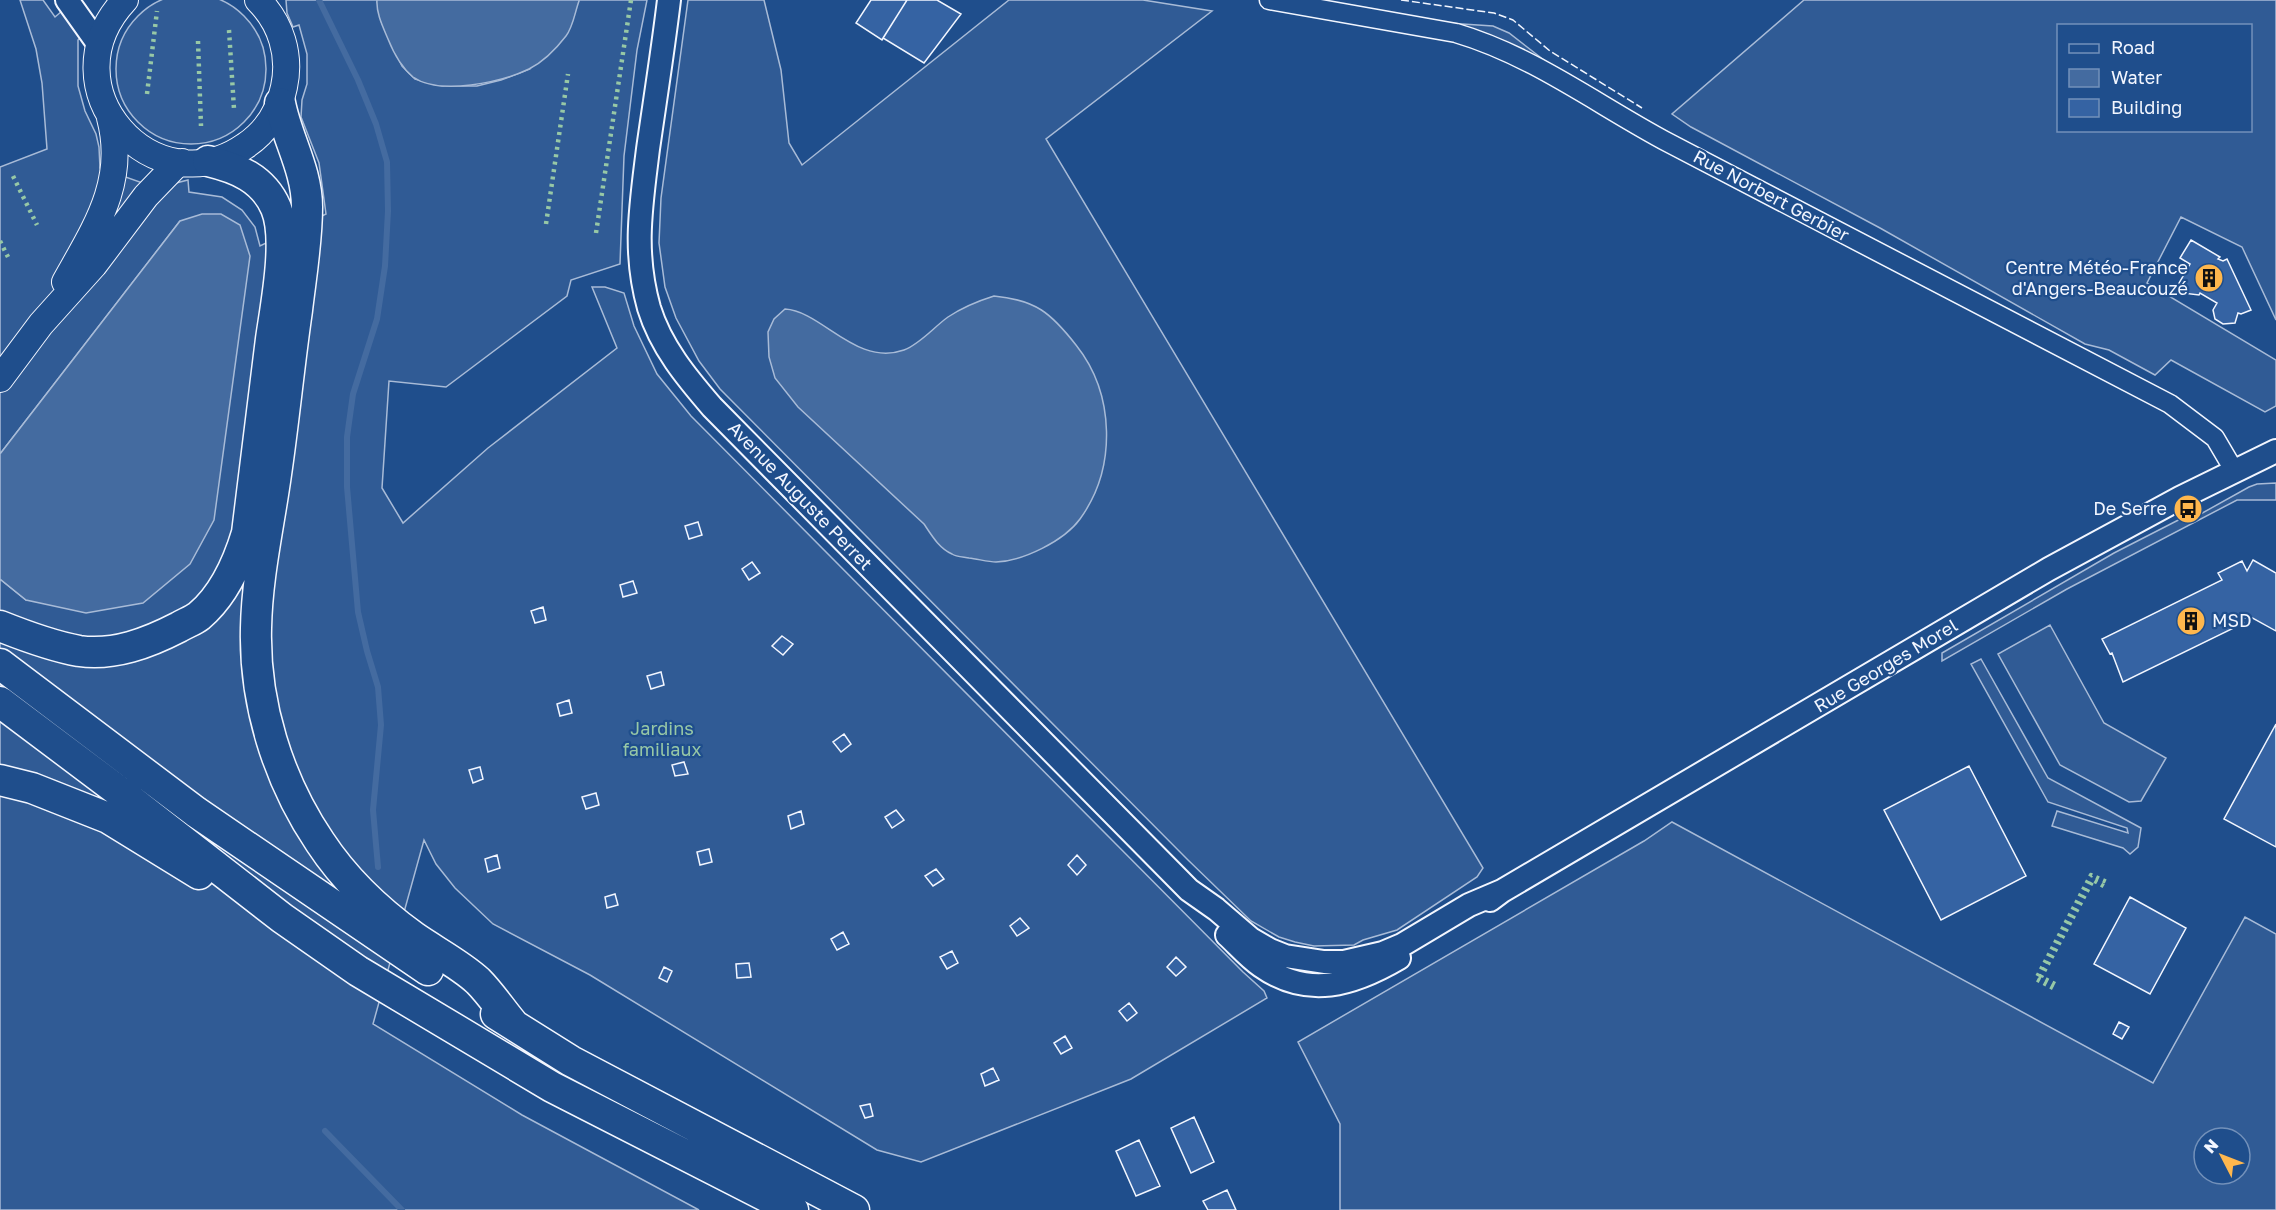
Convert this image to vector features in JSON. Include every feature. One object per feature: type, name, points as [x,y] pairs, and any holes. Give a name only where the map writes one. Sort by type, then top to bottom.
[{"type":"highway","points":[[280,103],[284,124],[302,171],[307,223],[288,393],[259,584],[256,629],[258,669],[268,730],[284,775],[306,820],[341,871],[363,895],[399,925],[477,981],[514,1025]]},
{"type":"highway","points":[[0,626],[31,638],[80,651],[116,651],[150,641],[199,616],[229,578],[240,556],[247,533],[250,510],[278,289],[282,233],[276,209],[262,186],[234,168],[195,162]]},
{"type":"highway","points":[[0,664],[196,812],[388,944],[514,1025],[572,1061],[854,1210]]},
{"type":"highway","points":[[0,702],[282,918],[358,971],[552,1087],[793,1210]]},
{"type":"highway","points":[[0,780],[50,794],[108,818],[219,886],[282,918]]},
{"type":"main road","points":[[125,0],[111,18],[99,45],[97,76],[103,103],[117,127],[136,144],[165,159],[195,162]]},
{"type":"main road","points":[[0,379],[41,324],[94,265],[146,196],[167,173],[195,162],[225,157],[254,140],[271,121],[280,103],[286,79],[287,60],[281,35],[267,4]]},
{"type":"main road","points":[[41,324],[91,236],[109,197],[116,151],[109,114]]},
{"type":"street","points":[[67,0],[99,45]]},
{"type":"street","name":"Avenue Auguste Perret","points":[[669,0],[642,194],[638,240],[642,276],[650,310],[680,370],[729,424],[1189,890],[1208,917],[1248,956],[1271,972],[1294,983]]},
{"type":"street","name":"Rue Norbert Gerbier","points":[[1269,0],[1456,33],[1481,40],[1547,72],[1647,132],[2170,404],[2215,438],[2235,472]]},
{"type":"street","name":"Rue Georges Morel","points":[[1305,960],[1344,962],[1383,953],[1402,945],[1469,906],[1502,891],[2049,569],[2180,498],[2276,451]]},
{"type":"street","name":"Avenue Auguste Perret","points":[[1189,890],[1216,909],[1251,939],[1285,956],[1305,960]]},
{"type":"street","name":"Rue Georges Morel","points":[[1294,983],[1325,985],[1367,975],[1473,913],[1502,891]]},
{"type":"shaded area","points":[[166,-1],[216,-1],[233,7],[253,27],[264,54],[266,69],[264,84],[253,111],[233,131],[206,142],[191,144],[176,142],[149,131],[129,111],[118,84],[116,69],[118,54],[129,27],[149,7]]},
{"type":"shaded area","points":[[20,0],[43,0],[55,17],[62,11],[80,38],[78,40],[78,86],[85,111],[96,134],[100,168],[165,191],[176,183],[188,180],[189,192],[222,197],[242,210],[255,227],[260,246],[326,214],[319,163],[301,117],[302,100],[307,84],[307,54],[299,25],[293,27],[287,13],[286,0],[377,0],[381,21],[402,66],[415,79],[442,86],[477,86],[530,69],[579,0],[647,0],[637,50],[624,156],[620,264],[571,280],[567,296],[446,387],[389,381],[382,488],[403,523],[488,448],[617,348],[592,287],[605,287],[624,293],[634,326],[657,374],[691,416],[1264,991],[1267,998],[1131,1079],[921,1162],[877,1150],[590,975],[493,924],[455,888],[436,864],[424,840],[373,1024],[522,1115],[699,1210],[0,1210],[0,579],[26,600],[180,221],[0,454],[0,167],[47,149],[42,83],[36,49]]},
{"type":"shaded area","points":[[688,0],[764,0],[781,70],[789,143],[802,165],[1009,0],[1143,0],[1212,11],[1046,139],[1483,868],[1477,877],[1397,930],[1354,945],[1314,946],[1295,942],[1279,937],[1251,921],[720,389],[699,361],[676,318],[665,287],[659,243],[661,198]]},
{"type":"shaded area","points":[[1804,0],[2276,0],[2276,320],[2242,247],[2181,217],[2147,283],[2276,360],[2276,406],[2265,412],[2171,360],[2155,375],[2109,350],[2085,344],[1880,228],[1691,127],[1672,114]]},
{"type":"shaded area","points":[[1447,23],[1493,26],[1509,33],[1553,67]]},
{"type":"shaded area","points":[[2276,483],[2276,500],[2237,500],[2067,589],[1942,661],[1942,653],[2114,553],[2194,512],[2197,516],[2249,487]]},
{"type":"shaded area","points":[[2050,625],[2104,723],[2166,758],[2141,801],[2129,802],[2060,765],[1998,654]]},
{"type":"shaded area","points":[[1981,659],[2048,778],[2141,828],[2138,847],[2130,854],[2123,848],[2052,826],[2057,811],[2128,833],[2127,828],[2048,802],[1971,664]]},
{"type":"shaded area","points":[[1672,822],[2153,1083],[2245,917],[2276,934],[2276,1210],[1340,1210],[1340,1124],[1298,1042],[1644,841]]},
{"type":"water","points":[[377,0],[579,1],[568,32],[554,50],[539,63],[517,74],[488,82],[439,86],[413,77],[405,69],[395,55],[382,25]]},
{"type":"water","points":[[202,214],[221,214],[240,225],[250,256],[214,520],[190,564],[143,603],[86,613],[26,600],[0,579],[0,454],[180,221]]},
{"type":"water","points":[[994,296],[1032,305],[1059,324],[1089,364],[1104,408],[1106,431],[1105,454],[1100,477],[1092,499],[1073,527],[1054,542],[1030,554],[1007,561],[990,562],[954,555],[943,548],[924,524],[798,407],[775,378],[769,357],[768,332],[774,319],[785,309],[799,312],[855,345],[870,351],[887,353],[910,347],[954,313]]},
{"type":"building","points":[[871,0],[907,0],[882,40],[856,23]]},
{"type":"building","points":[[907,0],[937,0],[961,14],[924,63],[883,38]]},
{"type":"building","name":"Centre Météo-France d'Angers-Beaucouzé","points":[[2191,240],[2220,257],[2218,259],[2223,261],[2227,259],[2251,310],[2238,313],[2235,323],[2223,324],[2215,319],[2213,310],[2217,303],[2200,293],[2199,295],[2174,292],[2190,264],[2180,258]]},
{"type":"building","points":[[698,522],[702,535],[689,539],[685,526]]},
{"type":"building","name":"MSD","points":[[2253,560],[2276,573],[2276,631],[2249,616],[2242,619],[2244,623],[2123,682],[2112,653],[2110,654],[2102,639],[2222,580],[2218,573],[2242,561],[2247,571]]},
{"type":"building","points":[[752,562],[760,573],[749,580],[742,569]]},
{"type":"building","points":[[633,581],[637,593],[623,597],[620,585]]},
{"type":"building","points":[[543,607],[546,620],[535,623],[531,611]]},
{"type":"building","points":[[782,636],[793,644],[783,655],[772,646]]},
{"type":"building","points":[[661,672],[664,685],[651,689],[647,676]]},
{"type":"building","points":[[569,700],[572,713],[560,716],[557,704]]},
{"type":"building","points":[[2276,724],[2276,847],[2224,819]]},
{"type":"building","points":[[844,734],[851,744],[841,752],[833,742]]},
{"type":"building","points":[[684,762],[688,774],[675,776],[672,765]]},
{"type":"building","points":[[1969,766],[2026,876],[1941,920],[1884,810]]},
{"type":"building","points":[[480,767],[483,779],[473,783],[469,770]]},
{"type":"building","points":[[596,793],[599,805],[586,809],[582,797]]},
{"type":"building","points":[[896,810],[904,820],[892,828],[885,817]]},
{"type":"building","points":[[801,811],[804,824],[791,829],[788,816]]},
{"type":"building","points":[[709,849],[712,862],[700,865],[697,852]]},
{"type":"building","points":[[497,855],[500,868],[488,872],[485,859]]},
{"type":"building","points":[[1077,855],[1086,865],[1077,875],[1068,865]]},
{"type":"building","points":[[936,869],[944,879],[933,886],[925,876]]},
{"type":"building","points":[[615,894],[618,905],[607,908],[605,897]]},
{"type":"building","points":[[2130,897],[2186,928],[2150,994],[2094,964]]},
{"type":"building","points":[[1020,918],[1029,928],[1017,936],[1010,926]]},
{"type":"building","points":[[843,932],[849,944],[837,950],[831,939]]},
{"type":"building","points":[[952,951],[958,963],[947,969],[940,957]]},
{"type":"building","points":[[1176,957],[1186,967],[1176,976],[1167,967]]},
{"type":"building","points":[[749,963],[751,977],[737,978],[736,964]]},
{"type":"building","points":[[664,967],[672,971],[667,982],[659,978]]},
{"type":"building","points":[[1129,1003],[1137,1013],[1127,1021],[1119,1011]]},
{"type":"building","points":[[2119,1022],[2129,1027],[2122,1039],[2113,1034]]},
{"type":"building","points":[[1065,1036],[1072,1048],[1061,1054],[1054,1043]]},
{"type":"building","points":[[993,1068],[999,1080],[985,1086],[981,1074]]},
{"type":"building","points":[[870,1104],[873,1116],[865,1118],[860,1106]]},
{"type":"building","points":[[1194,1117],[1214,1162],[1191,1173],[1171,1128]]},
{"type":"building","points":[[1139,1140],[1160,1186],[1136,1196],[1116,1151]]},
{"type":"building","points":[[1227,1190],[1236,1210],[1208,1210],[1203,1201]]},
{"type":"waterway","points":[[319,0],[358,80],[376,124],[387,162],[388,211],[385,266],[377,319],[353,394],[347,437],[347,487],[358,612],[378,687],[381,725],[373,810],[378,867]]},
{"type":"waterway","points":[[325,1131],[402,1210]]},
{"type":"hedge","points":[[596,233],[631,0]]},
{"type":"hedge","points":[[147,94],[157,11]]},
{"type":"hedge","points":[[229,30],[234,109]]},
{"type":"hedge","points":[[198,41],[201,126]]},
{"type":"hedge","points":[[546,224],[568,74]]},
{"type":"hedge","points":[[13,176],[37,225]]},
{"type":"hedge","points":[[0,241],[9,259]]},
{"type":"hedge","points":[[2053,988],[2036,979],[2091,875],[2109,883]]},
{"type":"hedge","points":[[2055,984],[2041,977],[2093,880],[2107,888]]},
{"type":"fence","points":[[1401,0],[1494,13],[1513,20],[1550,51],[1642,108]]},
{"type":"place","name":"Centre Météo-France d'Angers-Beaucouzé","points":[[2209,278]]},
{"type":"place","name":"De Serre","points":[[2188,509]]},
{"type":"place","name":"MSD","points":[[2191,621]]},
{"type":"park label","name":"Jardins familiaux","points":[[662,739]]}]
